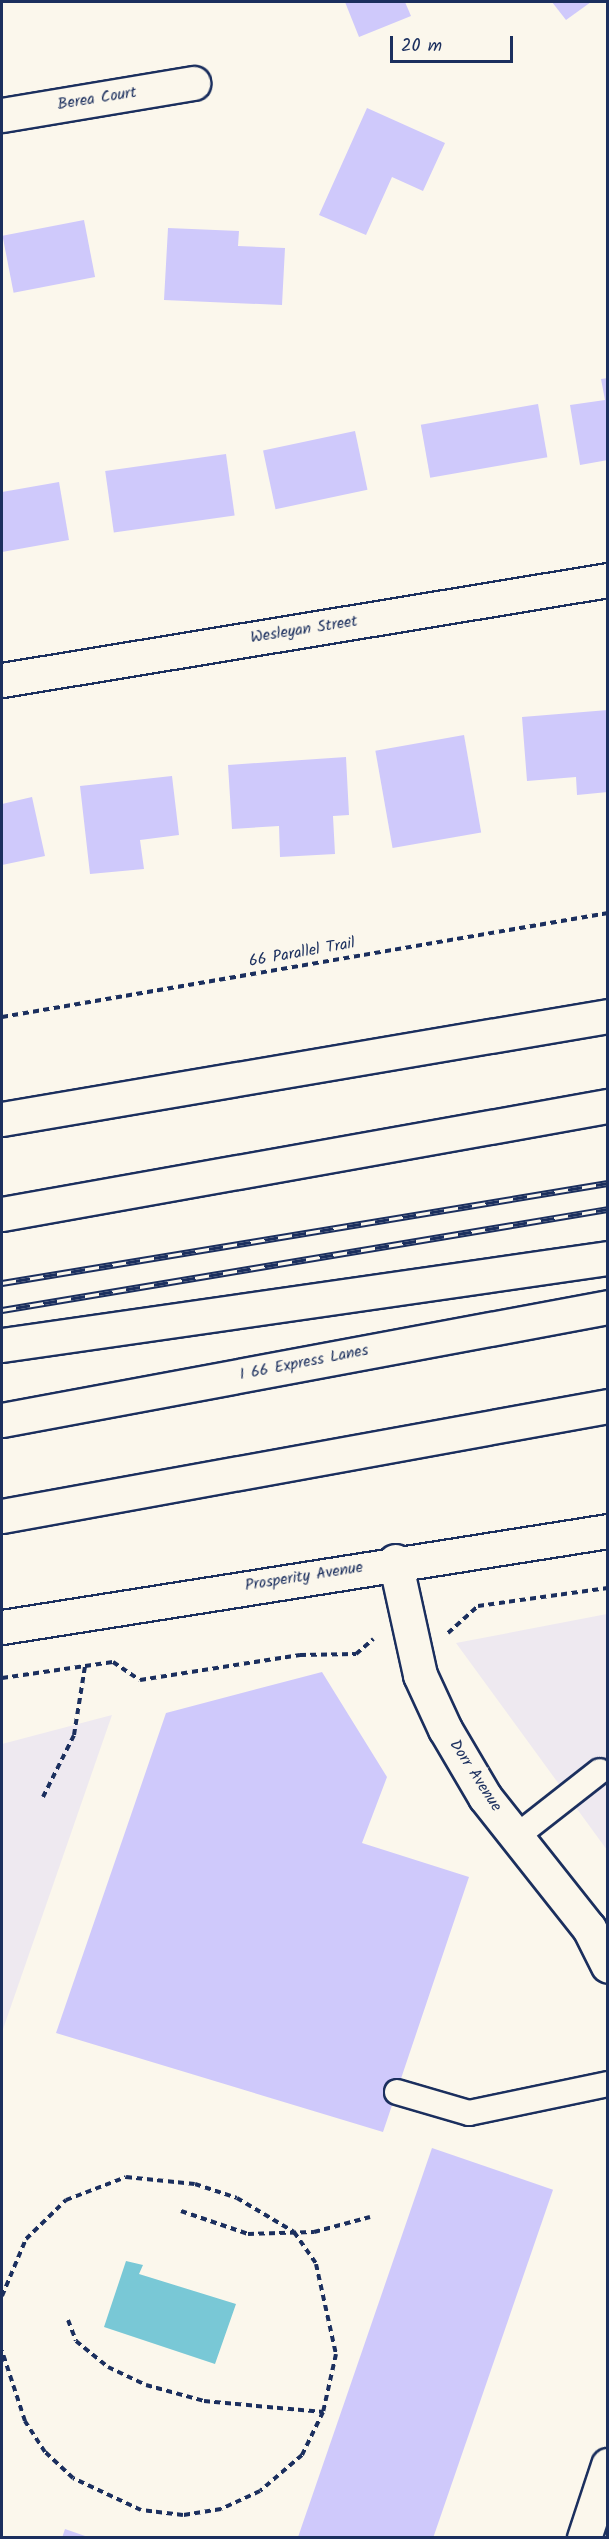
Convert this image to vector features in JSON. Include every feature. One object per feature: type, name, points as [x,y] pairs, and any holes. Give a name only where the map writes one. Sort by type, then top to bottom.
[{"type":"main road","name":"Berea Court","points":[[2,115],[193,83]]},
{"type":"main road","name":"Wesleyan Street","points":[[2,680],[608,580]]},
{"type":"main road","points":[[2,1119],[608,1016]]},
{"type":"main road","points":[[2,1214],[608,1106]]},
{"type":"main road","points":[[2,1345],[608,1258]]},
{"type":"main road","name":"I 66 Express Lanes","points":[[2,1420],[608,1307]]},
{"type":"main road","points":[[2,1516],[608,1406]]},
{"type":"main road","name":"Prosperity Avenue","points":[[2,1627],[395,1561],[608,1531]]},
{"type":"main road","name":"Dorr Avenue","points":[[395,1561],[407,1628],[420,1675],[445,1729],[485,1797],[589,1928],[608,1966]]},
{"type":"main road","points":[[588,2536],[608,2465]]},
{"type":"lane","points":[[517,1836],[600,1771]]},
{"type":"lane","points":[[397,2092],[469,2113],[608,2084]]},
{"type":"path","name":"66 Parallel Trail","points":[[2,1017],[608,913]]},
{"type":"path","points":[[2,1678],[113,1662],[140,1680],[300,1655],[356,1654],[369,1641],[407,1628],[452,1633],[478,1606],[608,1588]]},
{"type":"path","points":[[43,1797],[74,1735],[85,1666]]},
{"type":"path","points":[[2,2296],[26,2239],[66,2200],[126,2177],[195,2184],[237,2198],[294,2232],[316,2264],[334,2327],[336,2354],[323,2412],[302,2455],[260,2491],[221,2509],[183,2515],[141,2510],[73,2478],[45,2452],[25,2421],[2,2351]]},
{"type":"path","points":[[181,2211],[248,2234],[294,2232],[370,2217]]},
{"type":"path","points":[[68,2320],[76,2341],[108,2367],[146,2385],[204,2401],[323,2412]]},
{"type":"shaded area","points":[[607,1614],[607,1850],[456,1643]]},
{"type":"shaded area","points":[[112,1715],[2,2032],[2,1744]]},
{"type":"water","points":[[126,2261],[143,2265],[139,2274],[236,2304],[215,2364],[104,2327]]},
{"type":"building","points":[[345,2],[405,2],[411,16],[359,37]]},
{"type":"building","points":[[552,2],[591,2],[566,20]]},
{"type":"building","points":[[367,108],[445,143],[423,191],[392,177],[366,235],[319,215]]},
{"type":"building","points":[[84,220],[95,277],[14,293],[3,236]]},
{"type":"building","points":[[168,228],[239,231],[238,246],[285,248],[282,305],[164,300]]},
{"type":"building","points":[[608,378],[608,460],[580,465],[570,405],[605,400],[601,379]]},
{"type":"building","points":[[538,404],[547,457],[430,478],[421,425]]},
{"type":"building","points":[[355,431],[367,490],[276,509],[263,451]]},
{"type":"building","points":[[226,454],[235,515],[114,532],[105,471]]},
{"type":"building","points":[[59,482],[69,540],[2,552],[2,492]]},
{"type":"building","points":[[608,710],[608,792],[577,795],[576,777],[527,781],[522,717]]},
{"type":"building","points":[[464,735],[481,832],[393,848],[375,751]]},
{"type":"building","points":[[346,757],[349,815],[333,816],[335,854],[280,857],[279,826],[232,829],[228,765]]},
{"type":"building","points":[[172,776],[179,835],[140,840],[144,869],[90,874],[80,786]]},
{"type":"building","points":[[32,797],[45,856],[2,865],[2,804]]},
{"type":"building","points":[[322,1672],[387,1777],[362,1843],[469,1877],[383,2132],[56,2033],[166,1713]]},
{"type":"building","points":[[432,2148],[553,2190],[433,2538],[298,2538]]},
{"type":"building","points":[[65,2529],[88,2537],[88,2538],[62,2538]]},
{"type":"railway","points":[[2,1283],[608,1183]]},
{"type":"railway","points":[[2,1310],[608,1209]]}]
